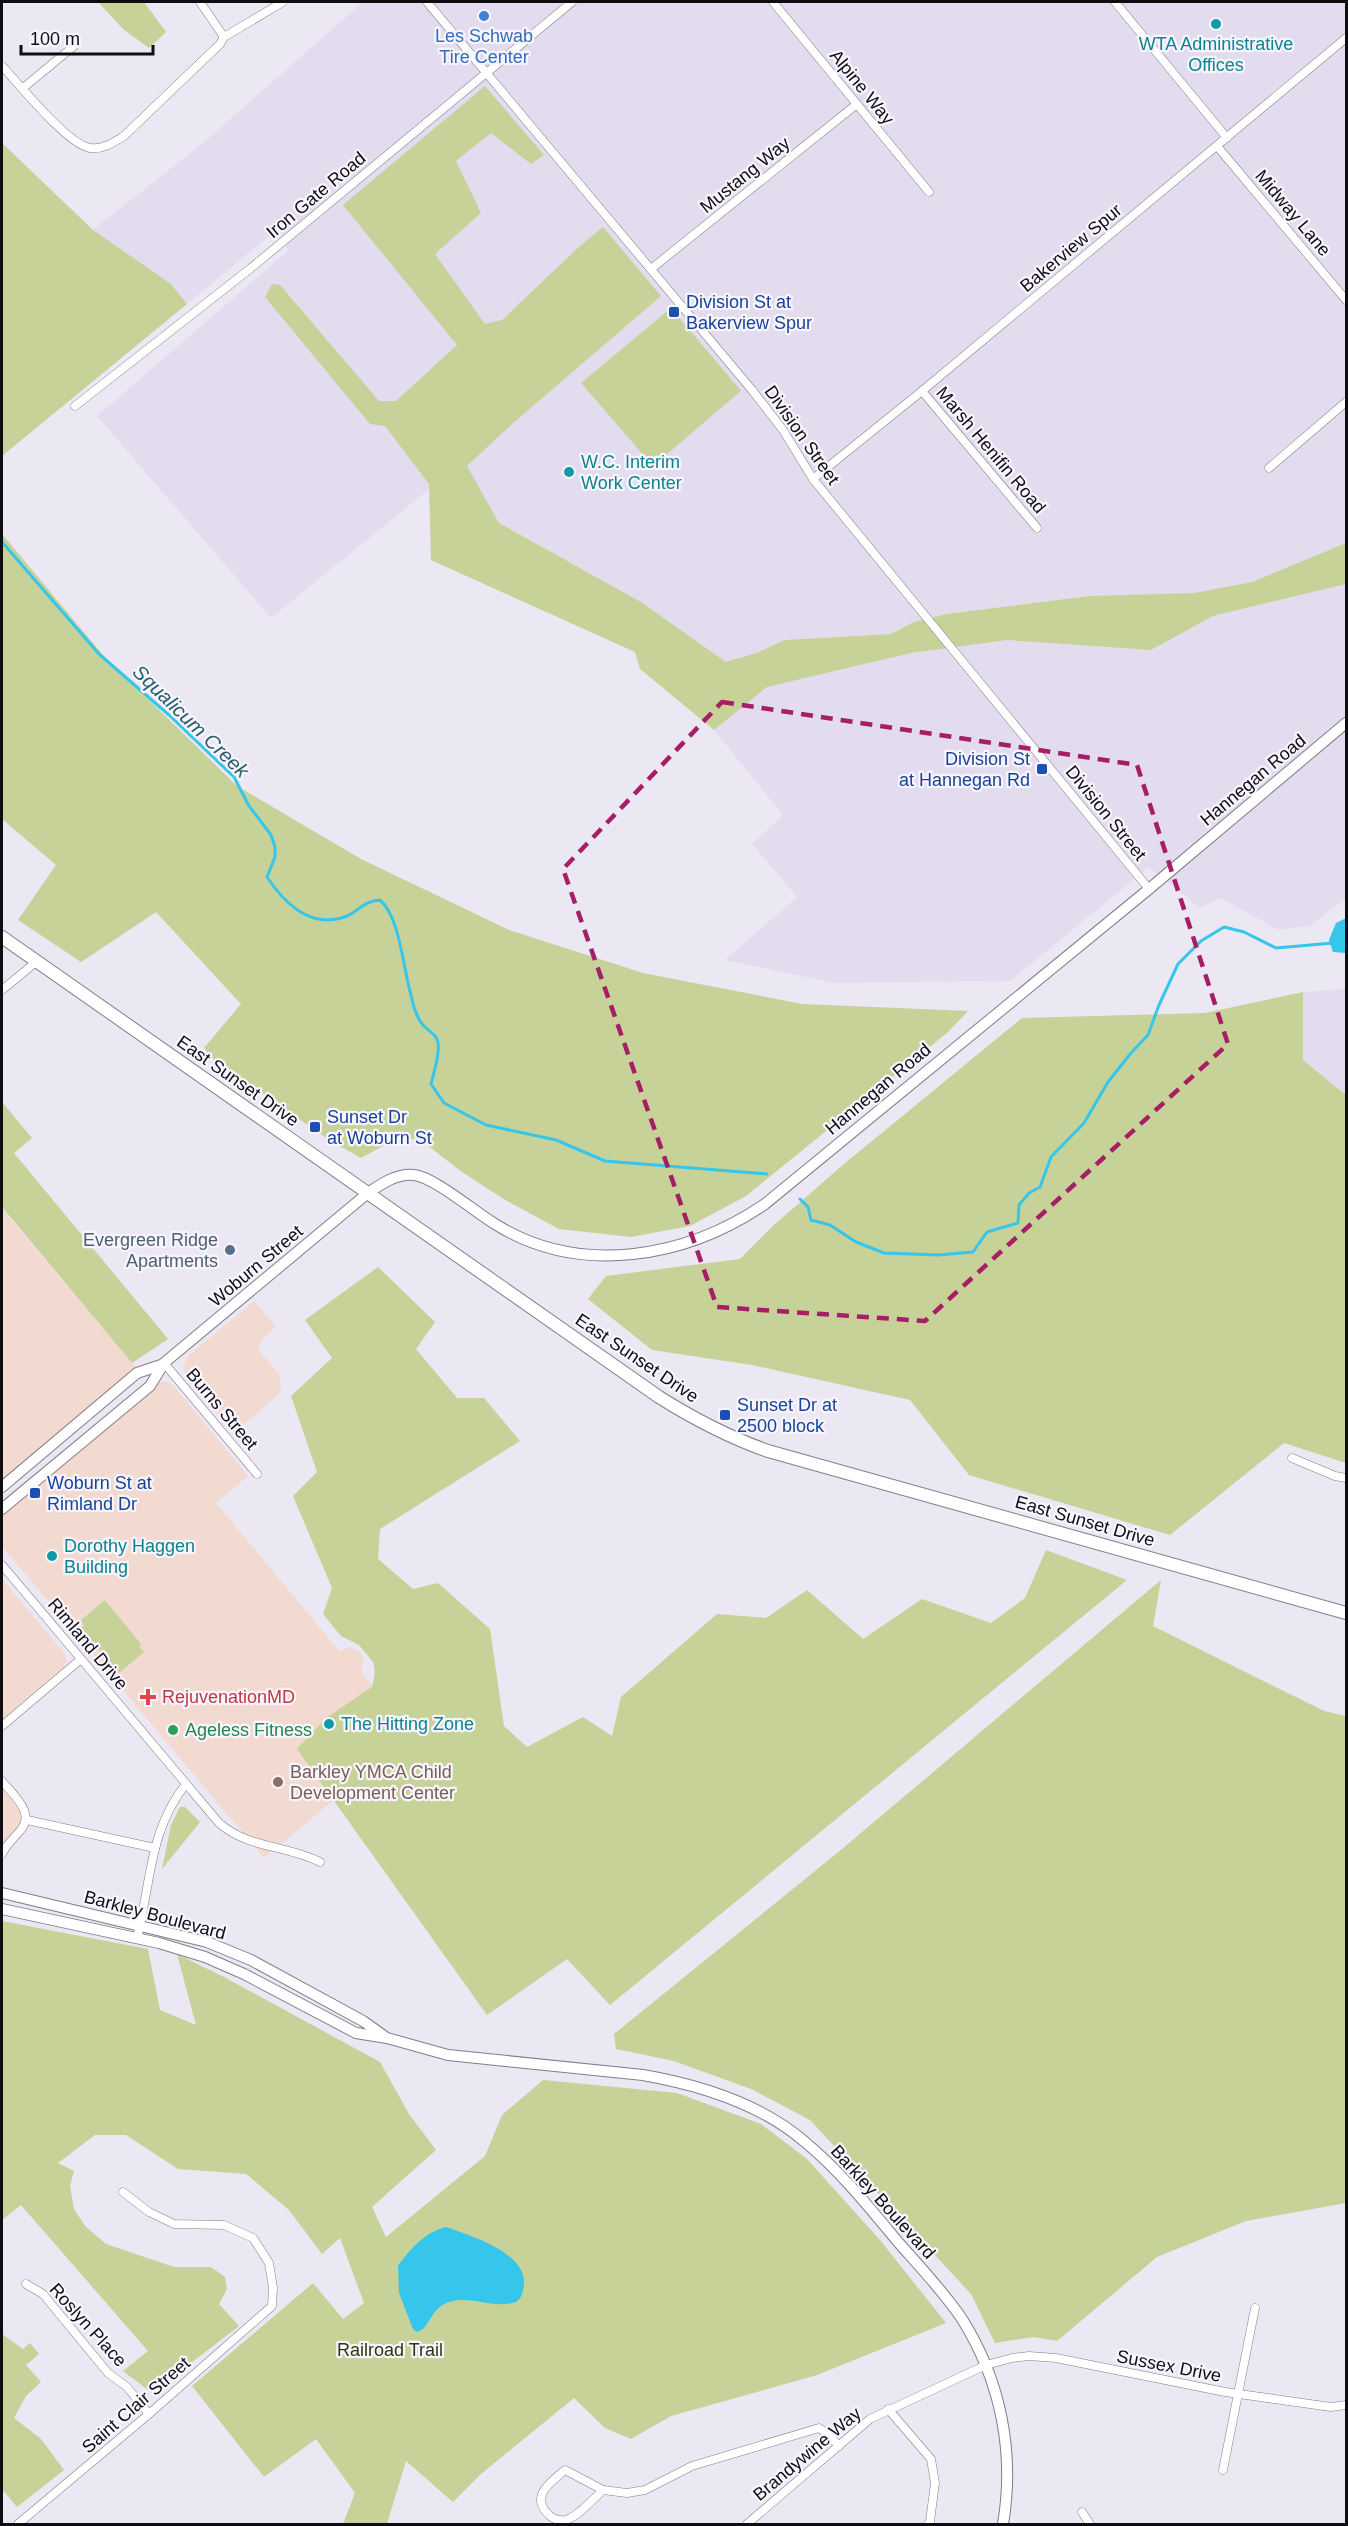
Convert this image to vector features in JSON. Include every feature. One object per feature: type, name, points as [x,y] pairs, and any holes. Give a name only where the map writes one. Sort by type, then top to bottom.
[{"type":"main road","name":"Hannegan Road","points":[[369,1194],[380,1185],[402,1175],[421,1176],[497,1226],[537,1244],[578,1254],[614,1256],[650,1252],[694,1242],[726,1228],[765,1204],[1149,889],[1347,723]]},
{"type":"main road","name":"East Sunset Drive","points":[[2,937],[658,1397],[731,1438],[768,1451],[1347,1613]]},
{"type":"main road","name":"Woburn Street","points":[[2,1509],[150,1386],[164,1364],[369,1194]]},
{"type":"main road","name":"Woburn Street","points":[[2,1487],[137,1373],[164,1364]]},
{"type":"main road","name":"Barkley Boulevard","points":[[2,1893],[207,1942],[251,1960],[363,2021],[387,2038]]},
{"type":"main road","name":"Barkley Boulevard","points":[[2,1909],[137,1938],[205,1957],[244,1974],[356,2033],[387,2038],[448,2055],[675,2080],[721,2094],[764,2114],[804,2140],[849,2183],[949,2302],[971,2335],[986,2365],[997,2398],[1006,2443],[1008,2463],[1003,2524]]},
{"type":"street","points":[[200,2],[224,37]]},
{"type":"street","points":[[2,66],[72,139],[89,148],[107,146],[124,136],[220,44],[224,37],[283,2]]},
{"type":"street","name":"Division Street","points":[[427,2],[764,404],[813,479],[1149,889]]},
{"type":"street","name":"Iron Gate Road","points":[[75,406],[251,268],[572,2]]},
{"type":"street","name":"Alpine Way","points":[[773,2],[929,192]]},
{"type":"street","points":[[1115,2],[1227,138]]},
{"type":"street","name":"Bakerview Spur","points":[[813,479],[922,392],[1347,38]]},
{"type":"street","points":[[23,88],[74,46]]},
{"type":"street","name":"Mustang Way","points":[[651,269],[857,104]]},
{"type":"street","name":"Midway Lane","points":[[1217,146],[1347,300]]},
{"type":"street","name":"Marsh Henifin Road","points":[[922,392],[1037,528]]},
{"type":"street","points":[[1269,468],[1347,402]]},
{"type":"street","points":[[2,990],[36,962]]},
{"type":"street","name":"Burns Street","points":[[164,1364],[257,1474]]},
{"type":"street","points":[[1292,1458],[1335,1476],[1347,1478]]},
{"type":"street","name":"Rimland Drive","points":[[2,1565],[219,1824],[230,1833],[245,1840],[308,1856],[320,1862]]},
{"type":"street","points":[[2,1726],[81,1659]]},
{"type":"street","points":[[2,1781],[25,1808],[27,1820],[2,1854]]},
{"type":"street","points":[[137,1938],[155,1848],[165,1815],[186,1784]]},
{"type":"street","points":[[27,1820],[155,1848]]},
{"type":"street","name":"Saint Clair Street","points":[[18,2524],[149,2414],[272,2306],[273,2288],[268,2263],[253,2238],[224,2225],[174,2224],[149,2212],[123,2192]]},
{"type":"street","name":"Roslyn Place","points":[[26,2284],[43,2294],[108,2373],[127,2387],[149,2414]]},
{"type":"street","points":[[1223,2470],[1256,2308]]},
{"type":"street","name":"Sussex Drive","points":[[986,2365],[1012,2358],[1044,2357],[1239,2394],[1330,2407],[1347,2405]]},
{"type":"street","name":"Brandywine Way","points":[[747,2524],[870,2419],[986,2365]]},
{"type":"street","points":[[888,2409],[931,2459],[935,2483],[928,2524]]},
{"type":"street","points":[[603,2490],[568,2519],[561,2520],[551,2517],[541,2504],[546,2487],[565,2470],[603,2490],[627,2493],[645,2490],[692,2466],[819,2428],[839,2446]]},
{"type":"street","points":[[1082,2512],[1090,2524]]},
{"type":"highlighted area","points":[[722,702],[1137,765],[1228,1044],[925,1321],[717,1307],[563,869]]},
{"type":"shaded area","points":[[363,2],[1346,2],[1346,543],[1252,582],[1194,593],[1089,596],[946,614],[914,622],[891,634],[784,640],[759,652],[726,662],[641,602],[459,501],[428,490],[271,618],[97,416],[289,250],[274,232],[187,304],[171,284],[93,230],[203,143]]},
{"type":"shaded area","points":[[1346,584],[1346,898],[1311,925],[1279,930],[1220,898],[1200,908],[1149,867],[1010,981],[835,983],[725,960],[797,897],[752,844],[783,815],[714,730],[767,687],[911,653],[1007,640],[1151,650],[1213,616]]},
{"type":"shaded area","points":[[1346,989],[1346,1095],[1303,1060],[1303,992]]},
{"type":"shaded area","points":[[2,1209],[137,1369],[2,1482]]},
{"type":"shaded area","points":[[254,1301],[276,1327],[262,1339],[259,1345],[260,1352],[279,1374],[281,1389],[279,1394],[234,1433],[185,1374],[184,1365],[188,1356]]},
{"type":"shaded area","points":[[165,1381],[173,1385],[248,1476],[216,1503],[340,1652],[350,1647],[360,1652],[364,1661],[361,1671],[373,1687],[487,2015],[334,1800],[264,1858],[2,1546],[2,1515],[155,1384]]},
{"type":"shaded area","points":[[2,1579],[64,1653],[67,1661],[63,1668],[2,1720]]},
{"type":"shaded area","points":[[2,1788],[23,1818],[21,1826],[2,1848]]},
{"type":"green space","points":[[98,2],[144,2],[166,32],[149,48],[123,29]]},
{"type":"green space","points":[[485,86],[544,155],[531,164],[491,133],[456,161],[481,213],[435,254],[485,324],[502,320],[603,227],[661,296],[512,424],[467,466],[499,523],[641,602],[726,662],[759,652],[784,640],[891,634],[914,622],[946,614],[1089,596],[1194,593],[1252,582],[1346,543],[1346,584],[1213,616],[1151,650],[1007,640],[911,653],[767,687],[714,730],[640,669],[635,652],[431,560],[429,484],[385,426],[370,424],[265,297],[272,284],[280,285],[379,401],[396,401],[457,345],[343,205]]},
{"type":"green space","points":[[2,143],[93,230],[171,284],[187,304],[2,456]]},
{"type":"green space","points":[[671,308],[741,391],[653,466],[581,383]]},
{"type":"green space","points":[[2,534],[103,655],[237,786],[361,859],[509,930],[643,973],[802,1004],[968,1011],[948,1032],[746,1196],[690,1226],[631,1237],[559,1229],[507,1201],[462,1172],[418,1138],[383,1146],[361,1158],[329,1140],[214,1060],[204,1048],[241,1004],[156,912],[81,962],[18,920],[56,865],[2,819]]},
{"type":"green space","points":[[1303,992],[1303,1060],[1346,1095],[1346,1463],[1284,1443],[1170,1535],[969,1475],[910,1400],[752,1365],[652,1350],[588,1299],[606,1276],[740,1259],[774,1225],[844,1164],[1022,1018],[1205,1013]]},
{"type":"green space","points":[[2,1102],[32,1138],[14,1153],[168,1339],[132,1363],[2,1207]]},
{"type":"green space","points":[[378,1267],[435,1322],[416,1349],[457,1398],[484,1398],[520,1441],[380,1529],[378,1559],[413,1589],[438,1583],[490,1629],[504,1726],[527,1747],[583,1717],[612,1736],[621,1697],[717,1614],[766,1618],[807,1590],[863,1639],[922,1599],[991,1623],[1025,1598],[1046,1550],[1127,1580],[610,2005],[567,1959],[487,2015],[297,1749],[326,1718],[372,1687],[375,1672],[373,1662],[359,1645],[341,1636],[323,1614],[332,1588],[293,1496],[317,1472],[291,1396],[332,1358],[305,1320]]},
{"type":"green space","points":[[1161,1580],[1153,1626],[1324,1711],[1346,1716],[1346,2203],[1246,2221],[1157,2257],[1057,2341],[1033,2337],[995,2343],[971,2294],[810,2120],[751,2089],[674,2061],[616,2049],[614,2034],[836,1854]]},
{"type":"green space","points":[[105,1600],[141,1644],[139,1646],[144,1652],[119,1673],[81,1628],[84,1626],[80,1621]]},
{"type":"green space","points":[[180,1807],[185,1807],[200,1822],[162,1869],[171,1825]]},
{"type":"green space","name":"Railroad Trail","points":[[2,1921],[148,1949],[160,2010],[196,2025],[177,1954],[380,2062],[409,2114],[436,2150],[372,2207],[386,2237],[485,2156],[502,2115],[543,2080],[677,2093],[761,2124],[807,2159],[880,2240],[946,2323],[817,2375],[671,2416],[631,2439],[605,2428],[574,2398],[481,2474],[453,2502],[406,2461],[387,2524],[343,2524],[355,2493],[316,2439],[264,2477],[192,2386],[313,2283],[343,2319],[364,2303],[340,2238],[322,2254],[289,2210],[246,2174],[178,2169],[126,2135],[95,2135],[58,2163],[74,2171],[70,2186],[74,2209],[85,2226],[106,2244],[174,2267],[211,2267],[225,2277],[227,2289],[219,2304],[239,2326],[152,2393],[123,2371],[148,2351],[21,2205],[2,2220]]},
{"type":"green space","points":[[2,2334],[23,2349],[30,2343],[39,2354],[26,2365],[41,2382],[26,2396],[14,2418],[41,2439],[64,2470],[17,2507],[2,2489]]},
{"type":"water","points":[[1346,918],[1346,953],[1333,952],[1329,940],[1336,923]]},
{"type":"water","points":[[446,2227],[484,2241],[510,2257],[519,2266],[524,2277],[523,2292],[517,2301],[512,2303],[497,2304],[465,2300],[449,2302],[438,2309],[425,2327],[417,2332],[413,2329],[399,2293],[398,2266],[419,2242],[438,2229]]},
{"type":"waterway","name":"Squalicum Creek","points":[[2,542],[99,654],[169,715],[234,777],[249,806],[271,835],[275,847],[275,857],[267,877],[291,905],[311,917],[322,920],[347,916],[374,901],[380,900],[387,908],[396,930],[408,984],[419,1019],[437,1040],[437,1058],[431,1084],[444,1103],[486,1125],[556,1140],[605,1161],[767,1174]]},
{"type":"waterway","name":"Squalicum Creek","points":[[800,1199],[808,1207],[811,1220],[830,1225],[856,1242],[884,1253],[938,1255],[973,1252],[987,1232],[1018,1223],[1019,1205],[1029,1193],[1040,1187],[1051,1157],[1084,1123],[1108,1082],[1148,1035],[1178,964],[1201,941],[1224,927],[1244,932],[1276,948],[1333,943]]},
{"type":"place","name":"Les Schwab Tire Center","points":[[484,16]]},
{"type":"place","name":"WTA Administrative Offices","points":[[1216,24]]},
{"type":"place","name":"Division St at Bakerview Spur","points":[[674,312]]},
{"type":"place","name":"W.C. Interim Work Center","points":[[569,472]]},
{"type":"place","name":"Division St at Hannegan Rd","points":[[1042,769]]},
{"type":"place","name":"Sunset Dr at Woburn St","points":[[315,1127]]},
{"type":"place","name":"Evergreen Ridge Apartments","points":[[230,1250]]},
{"type":"place","name":"Sunset Dr at 2500 block","points":[[725,1415]]},
{"type":"place","name":"Woburn St at Rimland Dr","points":[[35,1493]]},
{"type":"place","name":"Dorothy Haggen Building","points":[[52,1556]]},
{"type":"place","name":"RejuvenationMD","points":[[148,1697]]},
{"type":"place","name":"The Hitting Zone","points":[[329,1724]]},
{"type":"place","name":"Ageless Fitness","points":[[173,1730]]},
{"type":"place","name":"Barkley YMCA Child Development Center","points":[[278,1782]]}]
